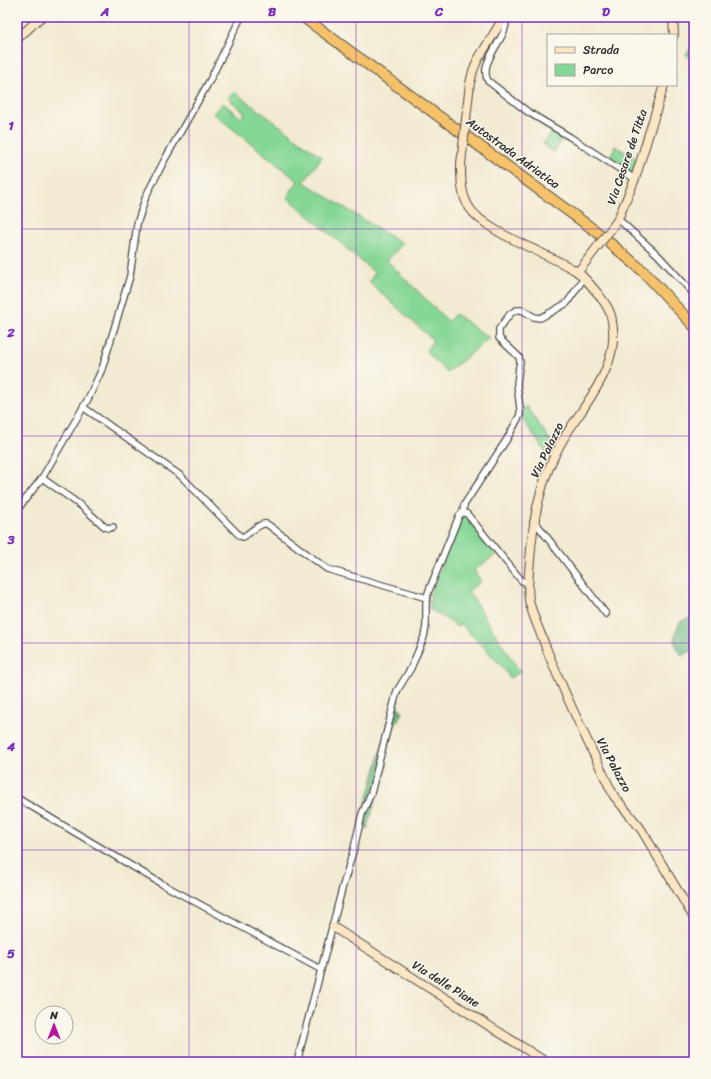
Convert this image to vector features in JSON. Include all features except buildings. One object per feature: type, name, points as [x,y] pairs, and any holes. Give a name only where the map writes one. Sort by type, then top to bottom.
[{"type":"highway","name":"Autostrada Adriatica","points":[[303,17],[597,232],[643,272],[694,326]]},
{"type":"highway","name":"Autostrada Adriatica","points":[[314,17],[599,225],[647,267],[694,316]]},
{"type":"street","points":[[17,39],[41,17]]},
{"type":"street","points":[[17,510],[42,478],[83,407],[102,369],[130,276],[137,224],[146,196],[164,159],[210,80],[241,17]]},
{"type":"street","points":[[505,17],[507,22],[487,66],[485,77],[488,81],[528,112],[635,179]]},
{"type":"street","name":"Via Palazzo","points":[[505,17],[477,61],[470,83],[461,164],[461,180],[466,201],[470,209],[495,230],[556,260],[581,275],[592,286],[606,305],[612,321],[612,350],[606,368],[561,444],[548,471],[540,494],[534,522],[528,583],[529,600],[557,675],[614,796],[641,829],[694,918]]},
{"type":"street","points":[[673,17],[674,34]]},
{"type":"street","name":"Via Cesare de Titta","points":[[581,275],[598,246],[616,222],[635,179],[664,86]]},
{"type":"street","points":[[616,222],[657,254],[694,294]]},
{"type":"street","points":[[297,1062],[320,969],[333,927],[362,814],[371,793],[397,691],[412,668],[424,637],[427,598],[459,516],[463,512],[464,505],[507,440],[520,415],[517,384],[518,367],[520,362],[519,357],[499,338],[499,329],[510,314],[516,310],[522,310],[534,317],[540,318],[567,303],[581,275]]},
{"type":"street","points":[[83,407],[181,476],[240,536],[251,532],[263,523],[267,524],[327,569],[427,598]]},
{"type":"street","points":[[42,478],[80,505],[105,527],[113,527]]},
{"type":"street","points":[[463,512],[522,581],[528,583]]},
{"type":"street","points":[[534,522],[606,614]]},
{"type":"street","points":[[17,798],[162,884],[320,969]]},
{"type":"street","name":"Via delle Piane","points":[[333,927],[546,1062]]},
{"type":"green space","points":[[694,45],[694,60],[686,55]]},
{"type":"green space","points":[[234,92],[322,157],[304,182],[402,244],[387,261],[448,321],[455,314],[489,338],[447,373],[426,351],[433,340],[369,282],[375,273],[287,197],[298,181],[213,113],[223,103],[241,118],[245,113],[228,98]]},
{"type":"green space","points":[[554,129],[565,135],[554,153],[543,144]]},
{"type":"green space","points":[[615,146],[637,159],[633,173],[609,159]]},
{"type":"green space","points":[[526,406],[555,447],[550,458],[521,417],[523,409]]},
{"type":"green space","points":[[465,515],[497,554],[474,570],[481,582],[468,591],[520,672],[510,678],[500,664],[460,623],[458,627],[430,609],[430,596],[461,516]]},
{"type":"green space","points":[[694,616],[694,650],[682,656],[675,643],[676,631],[681,621]]},
{"type":"green space","points":[[394,704],[403,711],[393,728],[384,762],[387,763],[367,829],[360,825]]}]
